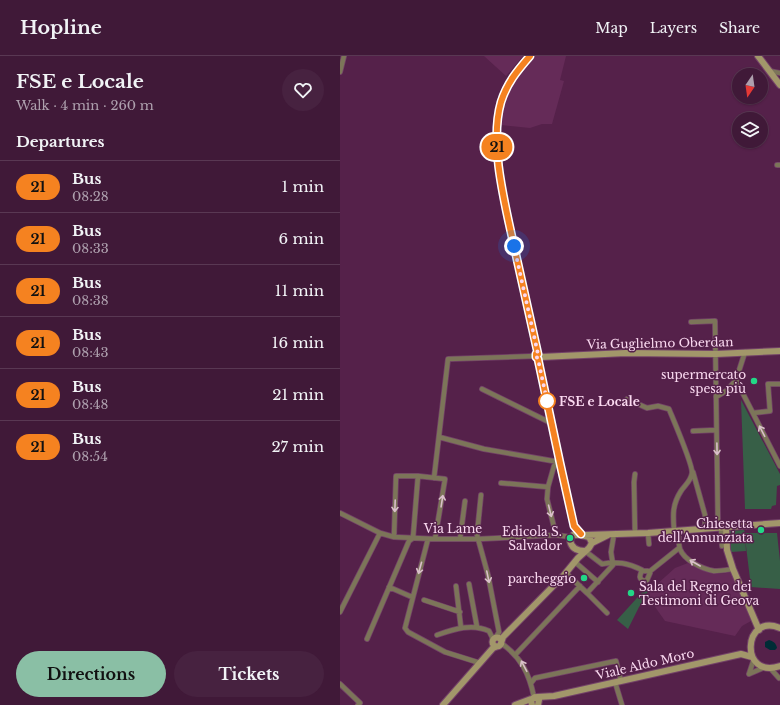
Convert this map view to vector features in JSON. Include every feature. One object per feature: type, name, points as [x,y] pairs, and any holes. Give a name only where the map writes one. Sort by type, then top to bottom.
[{"type":"street","points":[[340,72],[344,56]]},
{"type":"street","points":[[530,56],[514,75],[504,92],[496,125],[497,146],[504,200],[574,526],[571,544],[575,549],[576,560],[598,582]]},
{"type":"street","points":[[758,56],[780,85]]},
{"type":"street","points":[[769,71],[780,73]]},
{"type":"street","points":[[691,322],[715,321],[716,430],[722,546]]},
{"type":"street","name":"Via Guglielmo Oberdan","points":[[439,437],[448,358],[626,354],[716,354],[780,351]]},
{"type":"street","points":[[716,397],[726,391],[736,380],[745,352]]},
{"type":"street","points":[[736,380],[780,464]]},
{"type":"street","points":[[753,413],[770,411],[768,384],[780,384]]},
{"type":"street","points":[[482,389],[547,421],[552,425]]},
{"type":"street","points":[[627,400],[647,408],[658,406],[669,409],[692,472],[705,515],[705,528]]},
{"type":"street","points":[[693,431],[716,430]]},
{"type":"street","points":[[434,478],[439,437],[484,450],[560,463]]},
{"type":"street","points":[[556,535],[547,500],[548,487],[554,466],[560,463]]},
{"type":"street","points":[[692,472],[690,480],[681,491],[674,505],[673,511],[679,548],[690,560],[705,568],[714,571],[732,569]]},
{"type":"street","points":[[635,474],[635,533]]},
{"type":"street","points":[[394,537],[396,476],[418,476],[445,479],[435,539]]},
{"type":"street","points":[[367,639],[409,541],[413,538],[418,476]]},
{"type":"street","points":[[502,483],[548,487]]},
{"type":"street","points":[[481,495],[477,535],[488,575],[499,632],[497,641]]},
{"type":"street","points":[[460,539],[465,501]]},
{"type":"street","name":"Via Lame","points":[[340,513],[380,533],[394,537],[479,539],[556,535],[572,536]]},
{"type":"street","points":[[572,536],[780,523]]},
{"type":"street","points":[[574,526],[583,535],[589,538],[592,543]]},
{"type":"street","points":[[722,527],[732,569],[759,630]]},
{"type":"street","points":[[648,532],[649,544]]},
{"type":"street","points":[[340,612],[380,533]]},
{"type":"street","points":[[443,705],[497,641],[566,573],[592,543],[612,534]]},
{"type":"street","points":[[587,593],[613,565],[611,552],[612,534]]},
{"type":"street","points":[[428,539],[404,628],[408,632],[445,652],[480,663]]},
{"type":"street","points":[[642,571],[639,575],[640,579],[644,581],[648,579],[650,575],[649,572],[679,548]]},
{"type":"street","points":[[575,549],[585,551],[609,571]]},
{"type":"street","points":[[602,564],[613,562],[649,572]]},
{"type":"street","points":[[566,573],[607,612]]},
{"type":"street","points":[[469,584],[477,627]]},
{"type":"street","points":[[456,586],[461,628]]},
{"type":"street","points":[[515,655],[580,586]]},
{"type":"street","points":[[389,587],[412,598]]},
{"type":"street","points":[[424,600],[460,612]]},
{"type":"street","points":[[780,628],[772,626],[759,630],[752,639],[750,647],[753,658],[757,663],[767,667],[779,678],[780,674]]},
{"type":"street","points":[[437,635],[461,628],[477,627],[489,631],[497,641],[521,661],[531,683],[533,700]]},
{"type":"street","name":"Viale Aldo Moro","points":[[515,705],[741,654],[750,647]]},
{"type":"street","name":"Viale Aldo Moro","points":[[741,654],[753,658]]},
{"type":"street","points":[[753,658],[750,674],[767,667],[780,666]]},
{"type":"street","points":[[531,683],[535,678],[616,662],[622,705]]},
{"type":"street","points":[[340,684],[360,703],[358,705]]},
{"type":"street","name":"Viale Aldo Moro","points":[[539,705],[554,696]]},
{"type":"street","name":"Viale Aldo Moro","points":[[533,700],[540,700],[539,705]]},
{"type":"shaded area","points":[[484,56],[523,56],[506,76]]},
{"type":"shaded area","points":[[535,56],[566,56],[560,80],[564,81],[552,124],[542,124],[530,128],[501,125],[505,100],[515,77]]},
{"type":"shaded area","points":[[688,563],[698,569],[710,573],[720,574],[732,572],[751,621],[742,626],[735,636],[665,621],[646,594],[675,568]]},
{"type":"green space","points":[[741,400],[780,474],[780,485],[777,486],[776,505],[772,506],[771,509],[745,509]]},
{"type":"green space","points":[[744,530],[745,533],[777,533],[780,561],[780,589],[751,587],[745,538],[746,551],[731,552],[730,531]]},
{"type":"green space","points":[[646,588],[649,591],[646,594],[647,596],[639,607],[628,629],[617,620]]},
{"type":"water","points":[[769,640],[776,645],[777,648],[775,650],[770,650],[765,647],[765,642]]},
{"type":"bus line","name":"21","points":[[530,56],[508,83],[504,92],[496,125],[497,146],[504,200],[538,354],[536,354],[536,357],[538,359],[574,526],[581,534]]},
{"type":"place","name":"supermercato spesa più","points":[[754,381]]},
{"type":"place","name":"FSE e Locale","points":[[547,401]]},
{"type":"place","name":"Chiesetta dell'Annunziata","points":[[761,530]]},
{"type":"place","name":"Edicola S. Salvador","points":[[570,538]]},
{"type":"place","name":"parcheggio","points":[[584,578]]},
{"type":"place","name":"Sala del Regno dei Testimoni di Geova","points":[[631,593]]},
{"type":"route","points":[[514,246],[538,354],[536,354],[536,357],[538,359],[547,401]]}]
